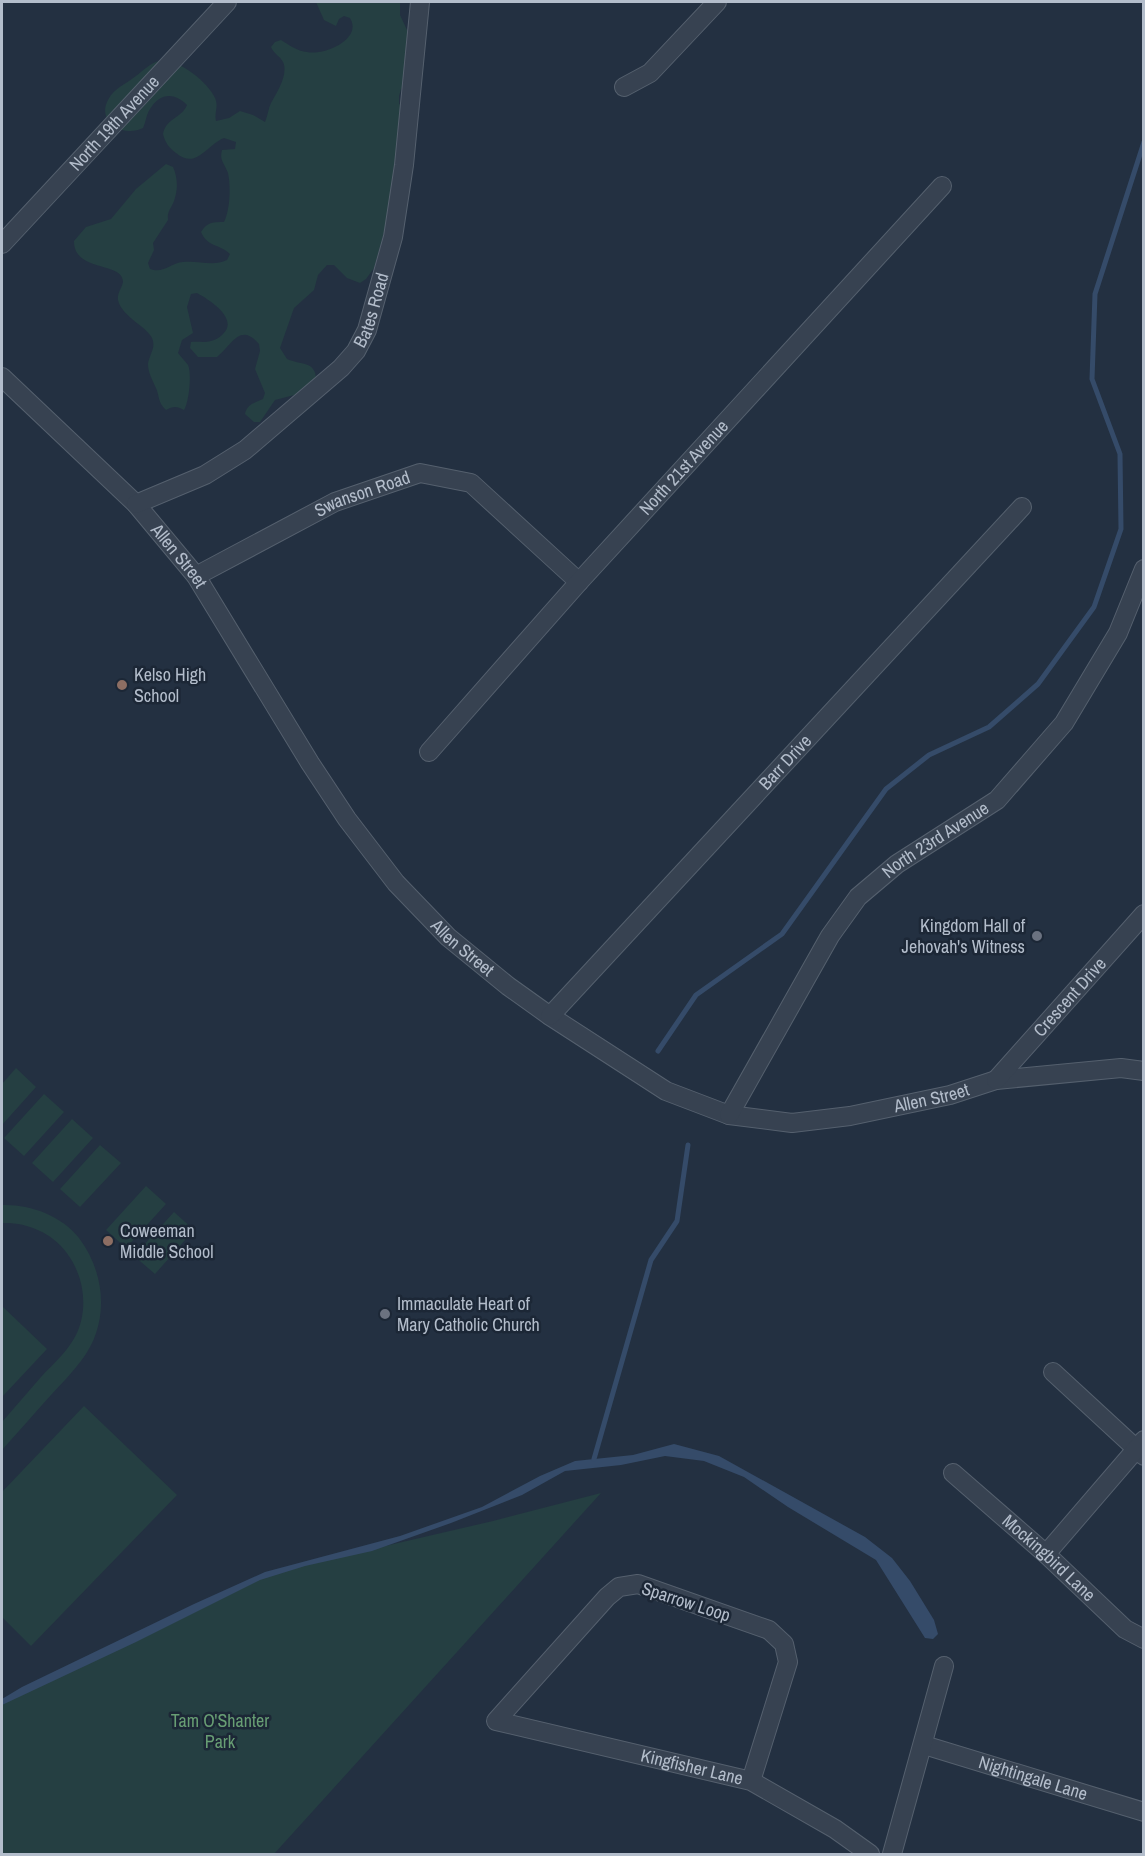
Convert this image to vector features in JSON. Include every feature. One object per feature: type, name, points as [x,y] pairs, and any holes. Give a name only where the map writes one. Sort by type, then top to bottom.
[{"type":"street","name":"North 19th Avenue","points":[[2,244],[227,2]]},
{"type":"street","name":"Bates Road","points":[[136,504],[205,475],[245,450],[341,368],[356,351],[367,330],[393,237],[404,165],[420,2]]},
{"type":"street","points":[[624,87],[650,74],[717,2]]},
{"type":"street","name":"North 21st Avenue","points":[[429,752],[579,582],[942,186]]},
{"type":"street","name":"Allen Street","points":[[2,378],[136,504],[196,576],[310,763],[347,819],[396,883],[448,937],[508,986],[666,1091],[729,1115],[792,1123],[850,1116],[950,1095],[996,1080],[1121,1068],[1143,1071]]},
{"type":"street","name":"Swanson Road","points":[[196,576],[335,502],[420,473],[471,483],[579,582]]},
{"type":"street","name":"Barr Drive","points":[[550,1016],[1022,507]]},
{"type":"street","name":"North 23rd Avenue","points":[[729,1115],[830,936],[858,897],[897,864],[997,800],[1064,723],[1118,633],[1143,569]]},
{"type":"street","name":"Crescent Drive","points":[[996,1080],[1143,914]]},
{"type":"street","points":[[1046,1554],[1141,1448],[1053,1372]]},
{"type":"street","name":"Mockingbird Lane","points":[[953,1473],[1046,1554],[1125,1629],[1143,1640]]},
{"type":"street","name":"Sparrow Loop","points":[[496,1721],[607,1597],[619,1587],[638,1584],[769,1630],[784,1644],[788,1662],[751,1782]]},
{"type":"street","points":[[892,1854],[944,1666]]},
{"type":"street","name":"Kingfisher Lane","points":[[496,1721],[751,1782],[836,1829],[870,1854]]},
{"type":"street","name":"Nightingale Lane","points":[[924,1745],[1143,1812]]},
{"type":"green space","points":[[316,2],[400,2],[400,15],[414,45],[410,80],[401,89],[399,96],[399,103],[410,128],[394,166],[393,172],[398,184],[374,268],[360,283],[347,278],[334,265],[327,265],[318,275],[314,290],[294,308],[280,348],[287,359],[310,366],[316,379],[302,393],[275,400],[260,422],[254,422],[245,414],[249,406],[263,399],[265,393],[255,369],[260,351],[259,344],[247,335],[241,335],[217,357],[198,357],[190,348],[191,342],[208,342],[217,339],[227,328],[228,322],[221,310],[209,300],[197,293],[191,294],[187,307],[193,333],[182,340],[178,353],[189,369],[187,401],[184,410],[175,407],[166,410],[150,375],[148,364],[153,347],[151,336],[125,312],[118,300],[123,282],[121,276],[115,271],[82,258],[76,251],[74,241],[86,227],[111,219],[136,189],[166,164],[173,167],[175,171],[176,193],[168,220],[153,243],[154,250],[148,263],[150,269],[159,270],[183,262],[216,263],[227,260],[230,254],[210,243],[201,232],[211,223],[224,222],[226,217],[229,205],[229,185],[228,173],[221,154],[222,150],[235,149],[236,142],[224,138],[196,158],[183,158],[169,147],[163,134],[167,125],[185,109],[187,105],[182,101],[172,96],[158,100],[150,109],[143,128],[136,131],[114,126],[106,115],[105,108],[117,89],[150,65],[159,61],[167,61],[192,72],[206,85],[216,101],[216,121],[229,118],[240,111],[265,122],[284,72],[283,62],[271,47],[275,42],[281,40],[293,48],[314,53],[332,49],[347,39],[351,33],[353,26],[350,18],[344,16],[339,19],[336,26],[324,20]]},
{"type":"green space","points":[[16,1068],[36,1087],[2,1125],[2,1084]]},
{"type":"green space","points":[[44,1094],[64,1112],[24,1156],[4,1138]]},
{"type":"green space","points":[[72,1119],[93,1138],[53,1182],[32,1163]]},
{"type":"green space","points":[[100,1145],[121,1163],[80,1207],[60,1189]]},
{"type":"green space","points":[[146,1186],[166,1204],[126,1248],[106,1230]]},
{"type":"green space","points":[[2,1205],[23,1206],[44,1212],[72,1230],[88,1252],[95,1267],[101,1299],[97,1331],[81,1361],[2,1450],[2,1422],[73,1341],[80,1325],[83,1292],[77,1271],[60,1245],[29,1226],[2,1223]]},
{"type":"green space","points":[[174,1212],[194,1230],[155,1274],[134,1256]]},
{"type":"green space","points":[[2,1306],[47,1349],[2,1397]]},
{"type":"green space","points":[[84,1406],[177,1495],[31,1646],[2,1617],[2,1492]]},
{"type":"green space","name":"Tam O'Shanter Park","points":[[601,1493],[274,1854],[2,1854],[2,1703],[245,1584],[299,1566],[493,1521]]},
{"type":"water","points":[[674,1444],[719,1456],[865,1537],[892,1558],[910,1581],[934,1620],[938,1634],[933,1639],[925,1638],[876,1560],[788,1507],[744,1477],[704,1461],[665,1456],[621,1465],[565,1471],[522,1495],[451,1523],[372,1551],[305,1566],[260,1580],[2,1705],[2,1699],[22,1687],[265,1572],[400,1536],[482,1507],[540,1476],[575,1461],[633,1455]]},
{"type":"waterway","points":[[658,1051],[696,995],[782,934],[886,789],[929,755],[989,727],[1038,684],[1094,607],[1121,529],[1120,454],[1092,379],[1095,294],[1144,142]]},
{"type":"waterway","points":[[594,1459],[651,1260],[677,1221],[688,1145]]},
{"type":"place","name":"Kelso High School","points":[[122,685]]},
{"type":"place","name":"Kingdom Hall of Jehovah's Witness","points":[[1037,936]]},
{"type":"place","name":"Coweeman Middle School","points":[[108,1241]]},
{"type":"place","name":"Immaculate Heart of Mary Catholic Church","points":[[385,1314]]}]
